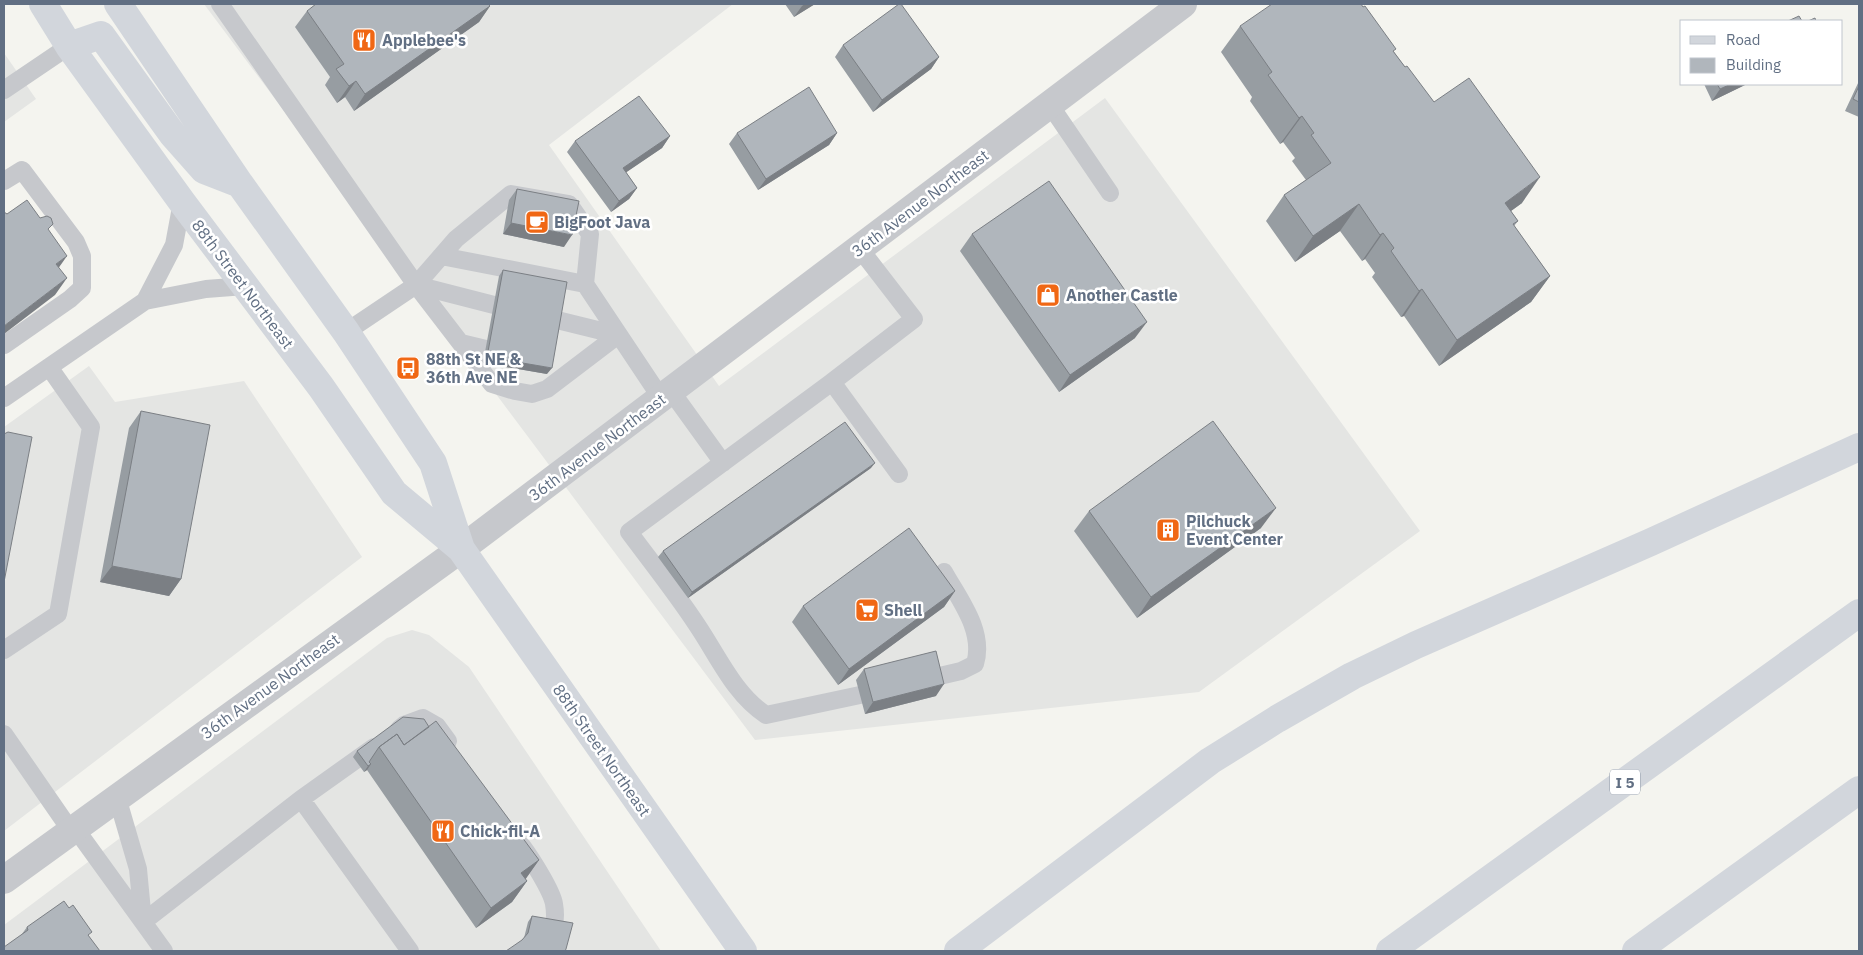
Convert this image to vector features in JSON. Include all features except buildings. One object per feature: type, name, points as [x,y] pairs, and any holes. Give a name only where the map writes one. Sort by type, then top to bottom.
[{"type":"main road","name":"88th Street Northeast","points":[[43,4],[69,46],[182,202],[321,387],[394,493],[461,549],[743,951]]},
{"type":"main road","name":"88th Street Northeast","points":[[118,4],[240,184],[346,332],[433,463],[461,549]]},
{"type":"main road","points":[[69,46],[101,35],[173,135],[204,170],[240,184]]},
{"type":"main road","points":[[958,951],[1210,761],[1277,719],[1352,676],[1416,645],[1651,542],[1859,447]]},
{"type":"main road","name":"I 5","points":[[1390,951],[1859,613]]},
{"type":"main road","points":[[1636,951],[1859,790]]},
{"type":"street","name":"36th Avenue Northeast","points":[[4,880],[461,549],[1183,4]]},
{"type":"lane","points":[[220,4],[416,285],[492,384],[532,394],[546,389],[618,335]]},
{"type":"lane","points":[[4,90],[69,46]]},
{"type":"lane","points":[[1050,105],[1110,193]]},
{"type":"lane","points":[[4,181],[22,170],[76,242],[82,256],[83,277],[82,288],[70,299],[4,345]]},
{"type":"lane","points":[[346,332],[416,285],[456,238],[511,194],[569,204],[590,234],[584,284],[618,335],[723,463]]},
{"type":"lane","points":[[145,301],[174,246],[182,202]]},
{"type":"lane","points":[[860,248],[914,319],[629,532],[697,624],[751,706],[766,715],[860,695]]},
{"type":"lane","points":[[441,256],[584,284]]},
{"type":"lane","points":[[416,285],[494,304]]},
{"type":"lane","points":[[4,398],[145,301],[206,289],[245,286]]},
{"type":"lane","points":[[557,320],[618,335]]},
{"type":"lane","points":[[461,343],[486,349]]},
{"type":"lane","points":[[549,364],[572,370]]},
{"type":"lane","points":[[4,650],[58,614],[91,427],[49,367]]},
{"type":"lane","points":[[832,382],[899,474]]},
{"type":"lane","points":[[931,678],[961,671],[975,664],[978,655],[976,631],[944,572]]},
{"type":"lane","points":[[143,922],[301,799],[404,725],[424,718],[437,726],[460,758]]},
{"type":"lane","points":[[4,734],[164,951]]},
{"type":"lane","points":[[117,798],[138,869],[143,922]]},
{"type":"lane","points":[[301,799],[410,951]]},
{"type":"lane","points":[[511,830],[534,862],[554,903],[554,925],[551,940],[542,951]]},
{"type":"shaded area","points":[[204,4],[733,4],[549,145],[719,386],[1105,98],[1420,531],[1199,692],[755,740]]},
{"type":"shaded area","points":[[4,53],[36,99],[4,122]]},
{"type":"shaded area","points":[[89,366],[115,402],[244,381],[362,557],[4,831],[4,427]]},
{"type":"shaded area","points":[[412,630],[429,635],[469,667],[661,951],[4,951],[4,925],[387,638]]},
{"type":"place","name":"Applebee's","points":[[364,40]]},
{"type":"place","name":"BigFoot Java","points":[[537,222]]},
{"type":"place","name":"Another Castle","points":[[1048,295]]},
{"type":"place","name":"88th St NE & 36th Ave NE","points":[[408,368]]},
{"type":"place","name":"Pilchuck Event Center","points":[[1168,530]]},
{"type":"place","name":"Shell","points":[[867,610]]},
{"type":"place","name":"Chick-fil-A","points":[[443,831]]}]
